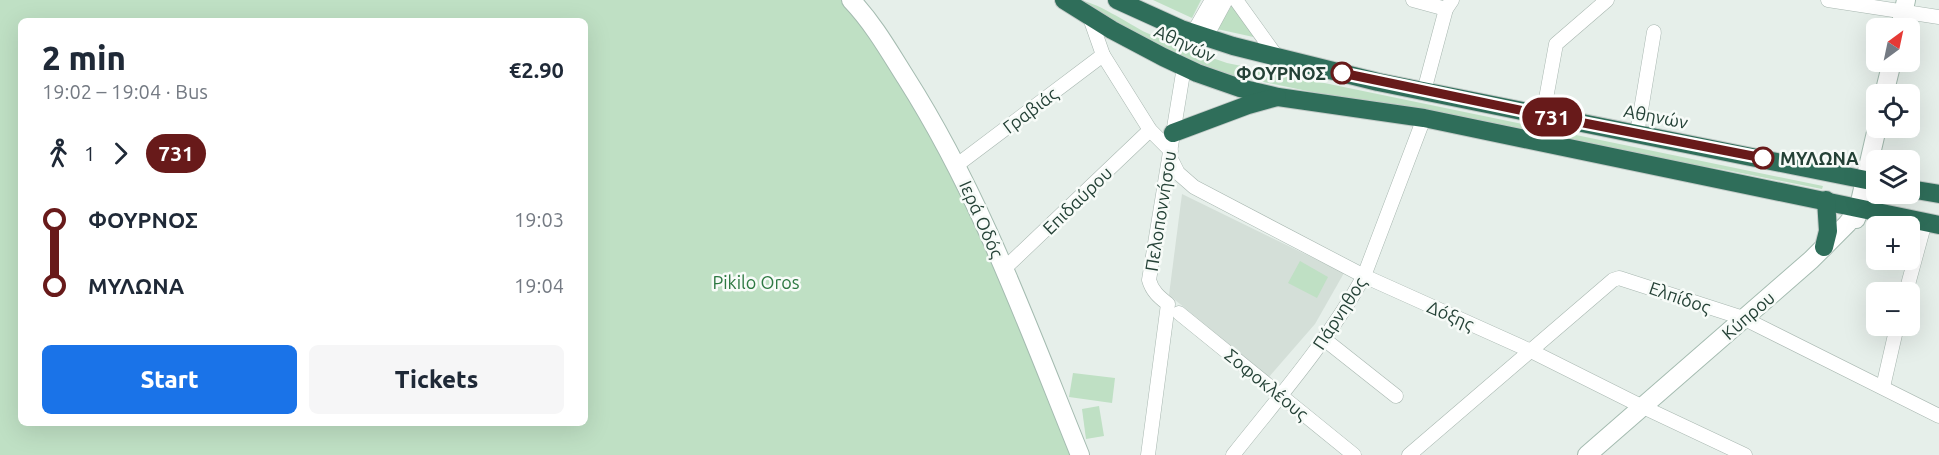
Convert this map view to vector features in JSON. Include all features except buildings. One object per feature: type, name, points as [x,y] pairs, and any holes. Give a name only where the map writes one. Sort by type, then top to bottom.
[{"type":"highway","name":"Αθηνών","points":[[1064,0],[1090,18],[1184,67],[1240,88],[1278,97],[1424,118],[1826,200],[1932,224]]},
{"type":"highway","name":"Αθηνών","points":[[1121,1],[1155,18],[1200,35],[1277,57],[1424,91],[1866,180]]},
{"type":"highway","points":[[1171,147],[1248,105],[1278,97]]},
{"type":"highway","points":[[1920,191],[1939,194]]},
{"type":"highway","points":[[1817,254],[1828,231],[1826,200]]},
{"type":"main road","name":"Ιερά Οδός","points":[[860,3],[919,98],[957,165],[1004,269],[1080,455]]},
{"type":"main road","points":[[1860,208],[1866,193]]},
{"type":"main road","name":"Κύπρου","points":[[1587,455],[1817,254],[1860,208]]},
{"type":"street","points":[[1200,35],[1212,0]]},
{"type":"street","points":[[1200,35],[1226,0]]},
{"type":"street","points":[[1236,0],[1277,57]]},
{"type":"street","points":[[1413,0],[1449,4],[1424,91]]},
{"type":"street","points":[[1543,115],[1557,44],[1607,0]]},
{"type":"street","points":[[1828,0],[1939,17]]},
{"type":"street","points":[[1090,18],[1103,55],[1150,130],[1171,147]]},
{"type":"street","points":[[1637,134],[1654,32]]},
{"type":"street","name":"Γραβιάς","points":[[957,165],[1103,55]]},
{"type":"street","name":"Πελοποννήσου","points":[[1148,455],[1168,304],[1155,293],[1149,280],[1184,67]]},
{"type":"street","name":"Πάρνηθος","points":[[1233,455],[1347,306],[1364,276],[1424,118]]},
{"type":"street","name":"Επιδαύρου","points":[[1004,269],[1150,130]]},
{"type":"street","name":"Δόξης","points":[[1171,147],[1178,173],[1194,187],[1364,276],[1531,351],[1744,455]]},
{"type":"street","points":[[1910,282],[1932,224]]},
{"type":"street","name":"Ελπίδος","points":[[1531,351],[1619,278],[1743,318],[1939,416]]},
{"type":"street","name":"Σοφοκλέους","points":[[1179,313],[1354,455]]},
{"type":"street","points":[[1883,387],[1895,336]]},
{"type":"street","points":[[1324,339],[1396,396]]},
{"type":"street","points":[[1409,455],[1531,351]]},
{"type":"shaded area","points":[[1182,194],[1344,273],[1315,324],[1269,377],[1169,295]]},
{"type":"green space","name":"Pikilo Oros","points":[[0,0],[851,0],[919,98],[1080,455],[0,455]]},
{"type":"green space","points":[[1076,0],[1102,8],[1157,37],[1227,63],[1823,186],[1822,189],[1716,168],[1640,160],[1211,71],[1144,40]]},
{"type":"green space","points":[[1153,0],[1201,0],[1192,18]]},
{"type":"green space","points":[[1232,5],[1258,38],[1217,29]]},
{"type":"green space","points":[[1300,261],[1328,277],[1317,298],[1288,283]]},
{"type":"green space","points":[[1073,373],[1115,378],[1112,403],[1069,397]]},
{"type":"green space","points":[[1099,406],[1104,436],[1086,439],[1082,409]]},
{"type":"bus line","name":"731","points":[[1342,73],[1763,158]]},
{"type":"place","name":"ΦΟΥΡΝΟΣ","points":[[1342,73]]},
{"type":"place","name":"ΜΥΛΩΝΑ","points":[[1763,158]]}]
